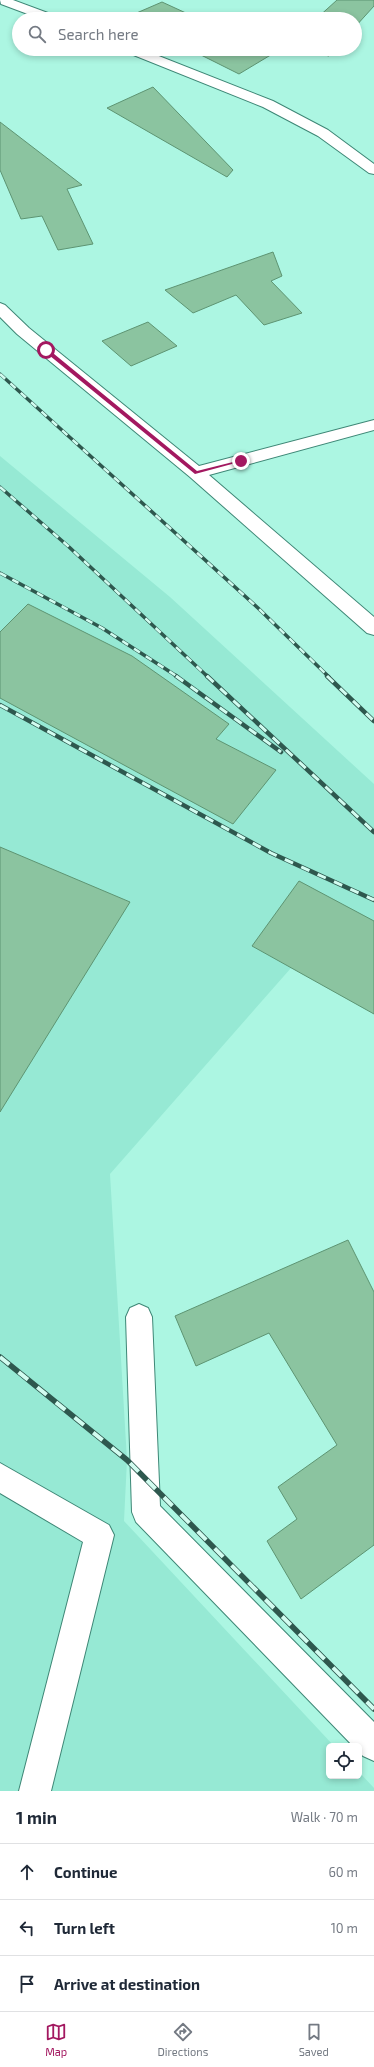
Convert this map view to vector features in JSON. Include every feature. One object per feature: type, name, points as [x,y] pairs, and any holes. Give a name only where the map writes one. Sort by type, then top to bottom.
[{"type":"street","points":[[4,3],[31,12]]},
{"type":"street","points":[[148,56],[268,104],[323,133],[374,170]]},
{"type":"street","points":[[0,308],[23,331],[196,473],[374,628]]},
{"type":"street","points":[[196,473],[374,425]]},
{"type":"street","points":[[139,1317],[146,1512],[374,1745]]},
{"type":"street","points":[[0,1477],[99,1535],[35,1791]]},
{"type":"shaded area","points":[[0,456],[170,597],[374,784],[374,1014],[291,968],[110,1174],[127,1460],[124,1521],[331,1743],[326,1743],[326,1779],[362,1779],[362,1775],[374,1788],[374,1791],[0,1791]]},
{"type":"building","points":[[337,0],[374,0],[374,6],[362,19],[362,12],[324,12]]},
{"type":"building","points":[[162,2],[184,12],[139,12]]},
{"type":"building","points":[[203,56],[269,56],[239,74]]},
{"type":"building","points":[[153,87],[233,170],[227,177],[107,108]]},
{"type":"building","points":[[0,122],[82,185],[67,189],[93,244],[58,250],[42,216],[21,219],[0,170]]},
{"type":"building","points":[[273,252],[282,276],[271,281],[302,313],[264,325],[236,295],[193,313],[165,290]]},
{"type":"building","points":[[148,322],[177,346],[131,366],[102,341]]},
{"type":"building","points":[[28,604],[132,656],[229,724],[216,739],[276,770],[233,824],[0,698],[0,632]]},
{"type":"building","points":[[0,847],[130,902],[0,1112]]},
{"type":"building","points":[[299,881],[374,921],[374,1014],[252,946]]},
{"type":"building","points":[[348,1240],[374,1292],[374,1545],[301,1599],[267,1541],[297,1519],[278,1487],[337,1445],[269,1333],[196,1366],[175,1316]]},
{"type":"railway","points":[[0,374],[258,608],[329,677]]},
{"type":"railway","points":[[0,487],[68,546],[208,677]]},
{"type":"railway","points":[[0,573],[102,628],[178,677]]},
{"type":"railway","points":[[176,676],[281,752]]},
{"type":"railway","points":[[207,676],[374,832]]},
{"type":"railway","points":[[327,676],[374,721]]},
{"type":"railway","points":[[0,705],[271,853],[374,900]]},
{"type":"railway","points":[[0,1357],[127,1460],[374,1709]]},
{"type":"route","points":[[46,350],[196,473],[241,461]]}]
